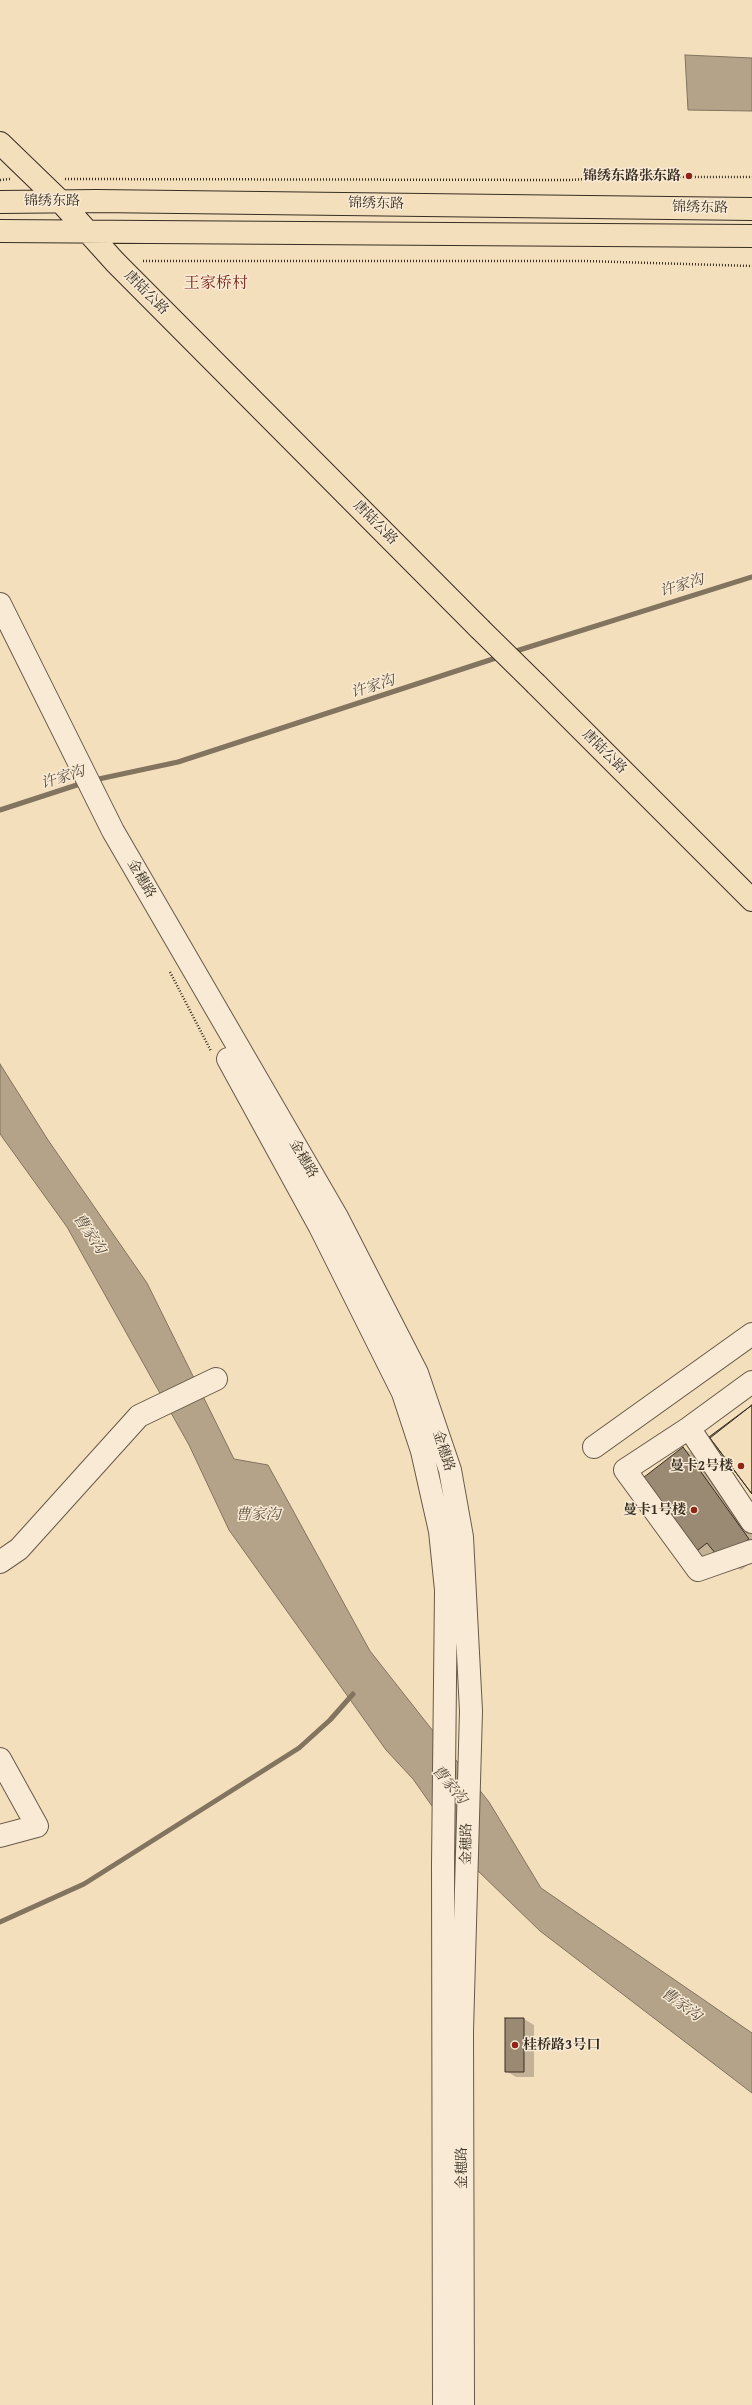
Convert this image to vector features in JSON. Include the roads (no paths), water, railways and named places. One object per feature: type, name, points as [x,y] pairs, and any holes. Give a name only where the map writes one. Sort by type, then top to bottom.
[{"type":"main road","name":"唐陆公路","points":[[0,143],[60,201],[115,262],[752,900]]},
{"type":"main road","name":"锦绣东路","points":[[0,202],[60,201],[752,209]]},
{"type":"main road","name":"锦绣东路","points":[[0,230],[752,236]]},
{"type":"street","name":"金穗路","points":[[0,604],[109,833],[320,1227],[403,1393],[422,1451],[440,1531],[446,1590],[443,1864],[455,1936],[462,2032],[463,2405]]},
{"type":"street","name":"金穗路","points":[[0,626],[75,763]]},
{"type":"street","name":"金穗路","points":[[109,833],[337,1217],[417,1373],[450,1470],[462,1537],[470,1711],[467,1876],[455,1936],[444,2405]]},
{"type":"street","points":[[594,1447],[752,1334]]},
{"type":"street","points":[[0,1562],[19,1549],[139,1416],[216,1380]]},
{"type":"street","points":[[752,1382],[688,1428],[625,1470],[698,1570],[752,1551]]},
{"type":"street","points":[[688,1428],[752,1522]]},
{"type":"street","points":[[0,1758],[37,1826],[0,1836]]},
{"type":"water","points":[[685,55],[752,58],[752,111],[688,110]]},
{"type":"water","name":"曹家沟","points":[[0,1064],[48,1140],[147,1283],[234,1459],[268,1465],[370,1651],[489,1802],[541,1888],[752,2033],[752,2093],[540,1931],[477,1870],[413,1779],[386,1750],[229,1530],[189,1445],[67,1227],[0,1134]]},
{"type":"waterway","name":"许家沟","points":[[513,652],[752,577]]},
{"type":"waterway","name":"许家沟","points":[[94,780],[178,762],[499,657]]},
{"type":"waterway","name":"许家沟","points":[[0,810],[83,783]]},
{"type":"waterway","points":[[0,1922],[84,1884],[299,1748],[330,1720],[353,1694]]},
{"type":"place","name":"锦绣东路张东路","points":[[689,176]]},
{"type":"place","name":"曼卡2号楼","points":[[741,1466]]},
{"type":"place","name":"曼卡1号楼","points":[[694,1510]]},
{"type":"place","name":"桂桥路3号口","points":[[515,2045]]},
{"type":"district","name":"王家桥村","points":[[216,284]]}]
